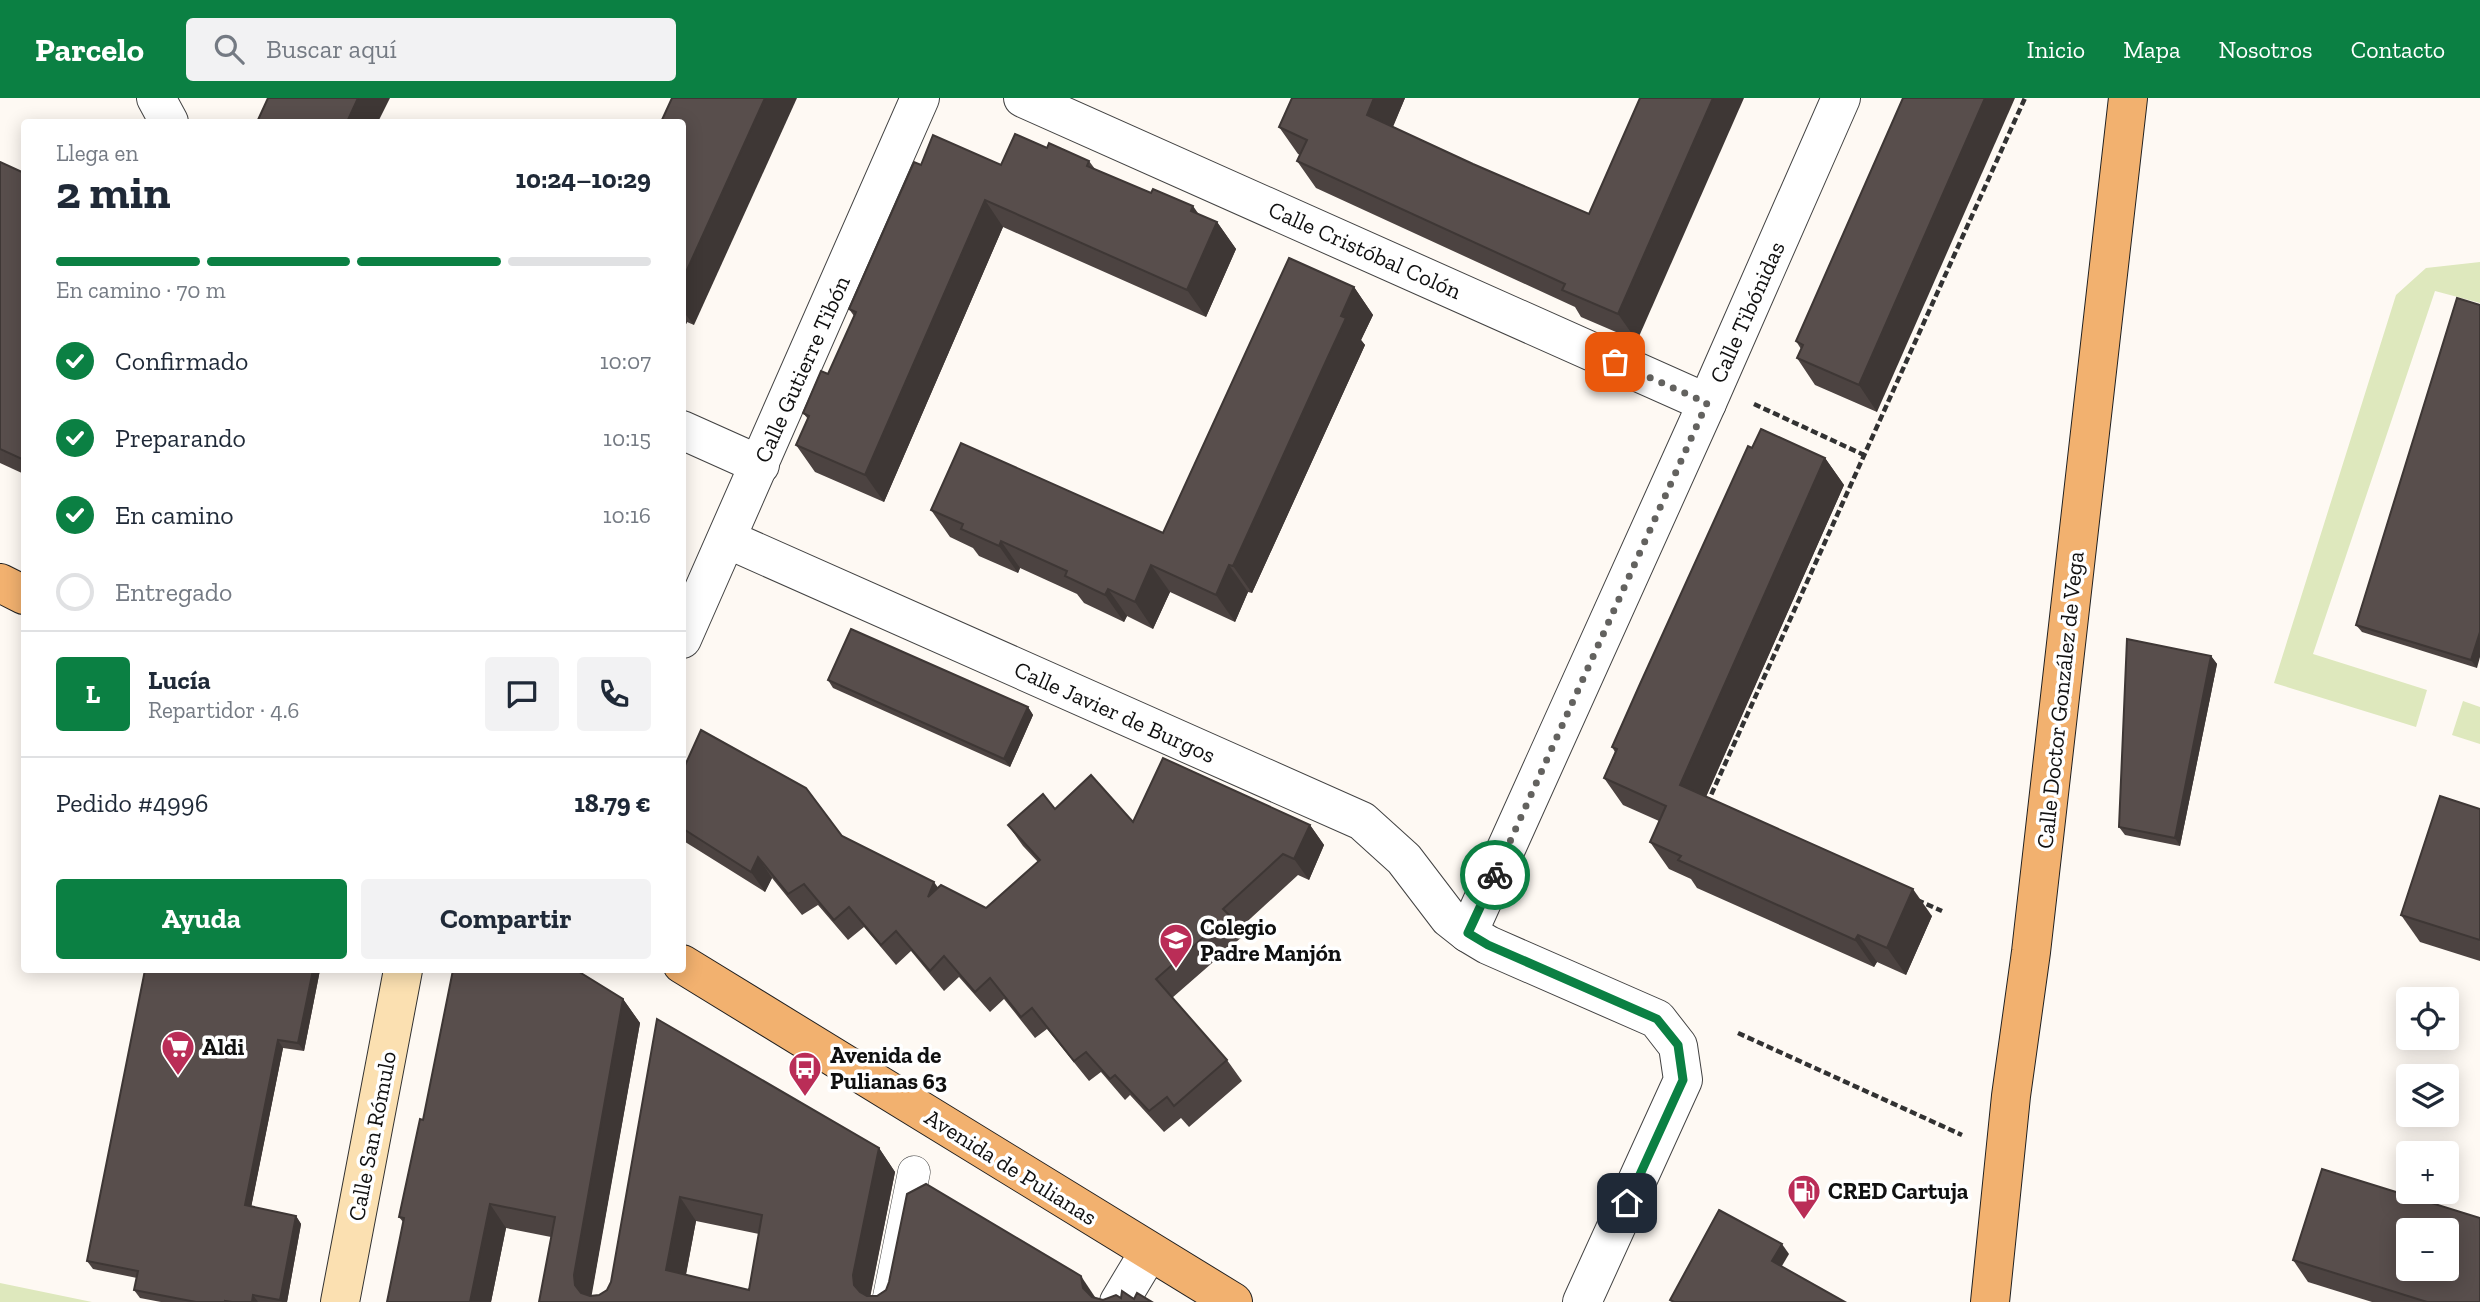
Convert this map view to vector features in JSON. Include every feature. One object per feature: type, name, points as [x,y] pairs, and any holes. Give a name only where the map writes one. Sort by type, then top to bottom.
[{"type":"main road","name":"Calle Doctor González de Vega","points":[[1990,1302],[2011,1096],[2031,952],[2128,98]]},
{"type":"main road","points":[[0,583],[21,594]]},
{"type":"main road","name":"Avenida de Pulianas","points":[[686,966],[1233,1302]]},
{"type":"main road","name":"Calle San Rómulo","points":[[340,1302],[402,973]]},
{"type":"street","points":[[156,98],[167,119]]},
{"type":"street","name":"Calle Gutierre Tibón","points":[[686,630],[761,465],[920,98]]},
{"type":"street","name":"Calle Cristóbal Colón","points":[[1023,98],[1707,403]]},
{"type":"street","name":"Calle Tibónidas","points":[[1468,933],[1841,98]]},
{"type":"street","points":[[686,432],[761,465]]},
{"type":"street","name":"Calle Javier de Burgos","points":[[727,539],[1362,821],[1404,859],[1449,918],[1468,933]]},
{"type":"street","points":[[1468,933],[1488,945],[1657,1019],[1678,1045],[1683,1080],[1582,1302]]},
{"type":"street","points":[[888,1302],[914,1172]]},
{"type":"street","points":[[1119,1302],[1149,1252]]},
{"type":"path","points":[[1719,811],[1706,805],[2025,98]]},
{"type":"path","points":[[1750,402],[1864,455]]},
{"type":"path","points":[[1905,895],[1942,911]]},
{"type":"path","points":[[1738,1033],[1962,1135]]},
{"type":"green space","points":[[2480,262],[2480,303],[2435,291],[2313,654],[2427,690],[2416,727],[2274,683],[2396,295],[2426,268]]},
{"type":"green space","points":[[2463,701],[2480,707],[2480,744],[2452,735]]},
{"type":"green space","points":[[0,1283],[92,1302],[0,1302]]},
{"type":"building","points":[[268,98],[358,98],[348,119],[258,119]]},
{"type":"building","points":[[672,98],[765,98],[686,272],[686,119],[662,119]]},
{"type":"building","points":[[1292,98],[1374,98],[1367,115],[1589,214],[1640,98],[1713,98],[1618,314],[1562,290],[1565,284],[1297,161],[1307,140],[1279,127]]},
{"type":"building","points":[[1903,98],[1985,98],[1859,385],[1797,358],[1803,345],[1796,341]]},
{"type":"building","points":[[1015,134],[1047,148],[1049,143],[1089,161],[1087,166],[1151,193],[1153,189],[1193,206],[1191,211],[1217,222],[1187,290],[985,200],[865,475],[796,445],[809,416],[803,413],[821,371],[828,374],[856,312],[849,309],[914,162],[921,165],[933,135],[1001,165]]},
{"type":"building","points":[[0,162],[21,172],[21,459],[0,449]]},
{"type":"building","points":[[1289,258],[1354,287],[1341,316],[1346,318],[1233,566],[1229,565],[1216,595],[1151,565],[1135,602],[1108,589],[1105,595],[1065,576],[1067,571],[1001,541],[999,546],[961,529],[963,524],[931,510],[961,443],[1163,533]]},
{"type":"building","points":[[2457,298],[2480,305],[2480,632],[2471,660],[2356,625]]},
{"type":"building","points":[[1761,429],[1825,458],[1680,785],[1913,889],[1887,948],[1858,935],[1855,940],[1678,860],[1681,856],[1650,842],[1666,806],[1604,778],[1617,749],[1612,747],[1640,684],[1748,446],[1752,448]]},
{"type":"building","points":[[851,629],[1028,707],[1004,759],[828,680]]},
{"type":"building","points":[[2127,639],[2211,656],[2175,838],[2119,827]]},
{"type":"building","points":[[701,730],[806,788],[842,836],[934,882],[928,897],[941,885],[986,908],[1040,860],[1008,825],[1043,794],[1055,809],[1091,775],[1133,822],[1163,758],[1310,825],[1294,859],[1283,854],[1223,909],[1229,915],[1156,979],[1227,1060],[1174,1106],[1167,1097],[1149,1111],[1115,1075],[1110,1079],[1086,1052],[1074,1061],[1032,1008],[1021,1017],[990,978],[975,992],[944,956],[930,971],[896,931],[881,945],[849,907],[834,920],[804,884],[788,894],[758,857],[751,872],[686,831],[686,763]]},
{"type":"building","points":[[2440,796],[2480,809],[2480,940],[2401,915]]},
{"type":"building","points":[[144,973],[312,973],[298,1043],[278,1040],[245,1205],[296,1216],[280,1300],[253,1295],[252,1302],[196,1302],[134,1290],[138,1271],[87,1261]]},
{"type":"building","points":[[452,973],[581,973],[623,999],[574,1275],[575,1285],[581,1293],[599,1295],[607,1290],[611,1282],[657,1019],[879,1148],[853,1275],[854,1285],[860,1292],[867,1296],[877,1296],[886,1290],[907,1194],[926,1184],[1081,1276],[1083,1288],[1092,1297],[1103,1300],[1116,1295],[1121,1298],[1122,1291],[1134,1299],[1137,1293],[1152,1302],[539,1302],[555,1217],[490,1204],[470,1302],[387,1302],[404,1218],[399,1217],[420,1119],[423,1120]],"holes":[[[680,1197],[762,1215],[749,1290],[666,1270]]]},
{"type":"building","points":[[2322,1169],[2396,1192],[2396,1204],[2435,1204],[2480,1218],[2480,1302],[2427,1302],[2293,1260]]},
{"type":"building","points":[[1719,1210],[1782,1244],[1772,1261],[1845,1302],[1670,1300]]},
{"type":"way so far","points":[[1495,875],[1707,403],[1615,362]]},
{"type":"place","name":"Colegio Padre Manjón","points":[[1176,970]]},
{"type":"place","name":"Aldi","points":[[178,1077]]},
{"type":"place","name":"Avenida de Pulianas 63","points":[[805,1098]]},
{"type":"place","name":"CRED Cartuja","points":[[1804,1221]]},
{"type":"route","points":[[1495,875],[1468,933],[1488,945],[1657,1019],[1678,1045],[1683,1080],[1627,1203]]}]
